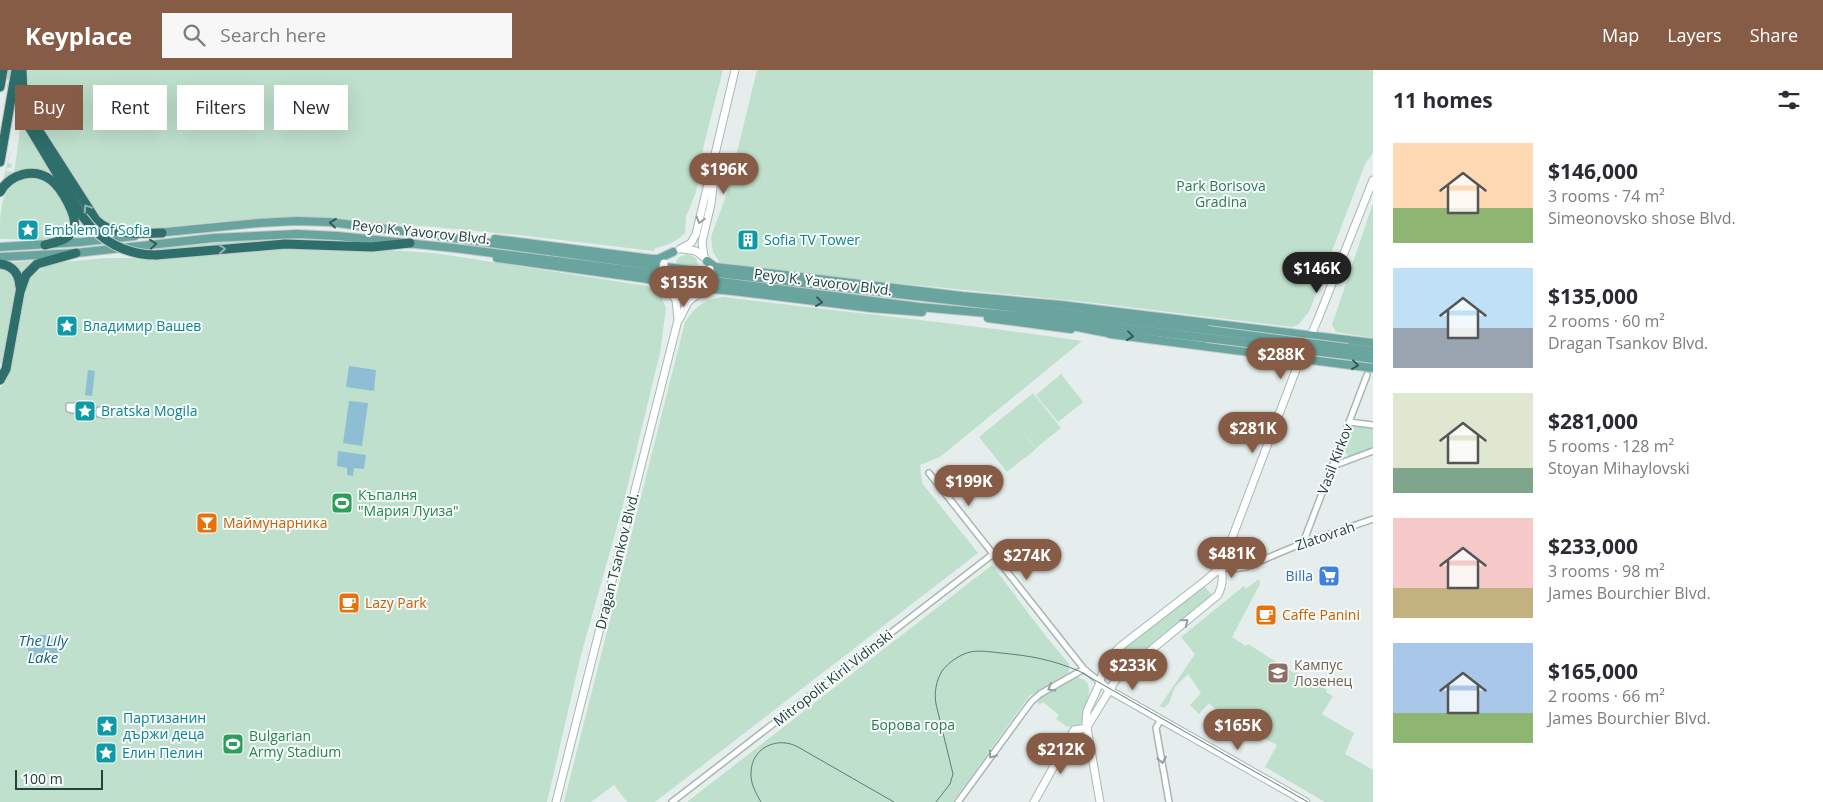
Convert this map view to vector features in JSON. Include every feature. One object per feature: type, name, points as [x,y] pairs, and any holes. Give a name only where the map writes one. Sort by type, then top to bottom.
[{"type":"highway","points":[[0,87],[3,70]]},
{"type":"highway","points":[[0,162],[16,70]]},
{"type":"highway","points":[[22,70],[22,87],[30,117],[96,220],[107,228],[121,232],[162,232]]},
{"type":"highway","points":[[31,130],[83,217],[95,232],[111,244],[137,254],[156,255],[279,244],[372,247],[410,243]]},
{"type":"highway","points":[[0,192],[12,179],[27,173],[45,176],[56,186],[73,212],[75,218],[74,227],[70,235],[65,239],[45,245]]},
{"type":"highway","points":[[20,292],[26,275],[34,266],[76,253]]},
{"type":"highway","points":[[0,264],[9,265],[17,273],[20,281],[20,292],[10,352],[6,369],[0,380]]},
{"type":"highway","points":[[0,370],[10,352]]},
{"type":"main road","name":"Peyo K. Yavorov Blvd.","points":[[0,247],[45,245],[214,226],[296,221],[329,222],[656,266],[1022,312],[1347,351],[1373,351]]},
{"type":"main road","name":"Peyo K. Yavorov Blvd.","points":[[0,258],[76,253],[213,238],[297,234],[338,236],[454,248],[919,307],[1022,312]]},
{"type":"main road","points":[[456,238],[473,237],[523,241],[652,259],[661,258],[676,251]]},
{"type":"main road","points":[[454,248],[472,254],[542,266],[656,280],[668,289]]},
{"type":"main road","points":[[706,259],[715,267],[1117,312],[1373,344]]},
{"type":"main road","points":[[698,294],[709,290],[717,290],[871,308],[960,314],[1373,368]]},
{"type":"main road","points":[[962,296],[1113,334]]},
{"type":"main road","points":[[960,314],[1117,312]]},
{"type":"main road","name":"Peyo K. Yavorov Blvd.","points":[[1347,351],[1373,359]]},
{"type":"street","points":[[718,142],[714,184],[702,242],[710,269],[708,284],[698,294],[682,297],[668,289],[662,278],[664,263],[676,251],[691,243],[696,234],[735,70]]},
{"type":"street","points":[[1106,802],[1099,798],[1087,728],[1087,711],[1100,682],[1106,660],[1221,567],[1301,358],[1312,335],[1373,180]]},
{"type":"street","points":[[676,251],[693,250],[706,259]]},
{"type":"street","name":"Dragan Tsankov Blvd.","points":[[668,289],[677,304],[678,320]]},
{"type":"street","name":"Dragan Tsankov Blvd.","points":[[556,802],[678,320],[688,302],[698,294]]},
{"type":"street","name":"Vasil Kirkov","points":[[1304,542],[1367,375]]},
{"type":"street","points":[[1349,422],[1373,425]]},
{"type":"street","points":[[1333,466],[1373,451]]},
{"type":"street","points":[[929,473],[1084,669],[1109,690],[1306,802]]},
{"type":"street","name":"Zlatovrah","points":[[1221,567],[1234,569],[1246,567],[1304,542],[1373,519]]},
{"type":"street","name":"Mitropolit Kiril Vidinski","points":[[672,802],[993,554]]},
{"type":"street","points":[[1087,728],[1117,678],[1218,595],[1223,578],[1221,567]]},
{"type":"street","points":[[958,802],[1032,702],[1040,694],[1084,669]]},
{"type":"street","points":[[1160,719],[1156,728],[1170,802]]},
{"type":"street","points":[[1034,802],[1074,730],[1087,728]]},
{"type":"green space","points":[[26,70],[723,70],[704,144],[696,192],[686,217],[685,233],[672,243],[655,248],[654,251],[435,227],[290,217],[139,230],[119,229],[98,218],[43,130],[83,130],[83,85],[27,85]]},
{"type":"green space","name":"Park Borisova Gradina","points":[[757,70],[1373,70],[1373,153],[1365,164],[1309,312],[1299,324],[1292,327],[1087,302],[785,272],[720,263],[713,252],[711,237],[727,193]]},
{"type":"green space","points":[[19,130],[27,130],[94,236],[72,238],[76,232],[54,178],[10,175],[3,180],[11,148],[8,163],[12,164],[11,168],[7,168],[6,171],[14,172]]},
{"type":"green space","points":[[35,177],[46,181],[56,191],[69,215],[70,229],[66,234],[53,239],[0,239],[4,197],[15,183],[23,179]]},
{"type":"green space","points":[[1373,203],[1373,338],[1336,332],[1332,325]]},
{"type":"green space","points":[[269,238],[300,238],[335,242],[270,242],[163,252],[152,250],[177,246]]},
{"type":"green space","points":[[294,248],[434,253],[647,286],[661,296],[666,308],[660,353],[623,505],[581,655],[547,802],[0,802],[0,388],[5,383],[9,371],[24,293],[29,278],[45,266],[53,263],[106,258],[158,258]]},
{"type":"green space","points":[[688,254],[696,258],[699,268],[675,264],[679,257]]},
{"type":"green space","points":[[31,261],[32,263],[22,274],[12,262]]},
{"type":"green space","points":[[0,268],[9,270],[16,280],[16,287],[4,356],[0,365]]},
{"type":"green space","points":[[672,280],[696,283],[691,291],[683,294],[674,290]]},
{"type":"green space","points":[[724,297],[948,323],[1082,341],[940,457],[920,465],[922,483],[978,553],[655,802],[627,802],[614,785],[591,802],[564,802],[685,322],[701,304]]},
{"type":"green space","points":[[1061,374],[1083,402],[1058,422],[1036,395]]},
{"type":"green space","points":[[1033,393],[1061,428],[1036,448],[1014,421],[1036,449],[1007,472],[979,437]]},
{"type":"green space","points":[[1351,425],[1373,429],[1373,449],[1350,458],[1343,449]]},
{"type":"green space","name":"Борова гора","points":[[992,565],[1069,664],[1069,674],[1029,696],[953,802],[687,802]]},
{"type":"green space","points":[[1259,579],[1260,584],[1232,637],[1246,646],[1248,644],[1294,673],[1296,672],[1327,690],[1326,692],[1333,696],[1322,714],[1354,733],[1345,754],[1373,770],[1373,802],[1325,802],[1265,767],[1277,745],[1251,732],[1243,743],[1223,732],[1228,722],[1209,703],[1199,714],[1190,705],[1201,693],[1188,674],[1175,687],[1169,703],[1164,708],[1160,706],[1195,654],[1181,637],[1244,586],[1246,589]]},
{"type":"green space","points":[[1204,586],[1212,595],[1206,601],[1164,633],[1117,673],[1107,670],[1111,661],[1118,653]]},
{"type":"green space","points":[[1076,677],[1086,682],[1089,690],[1084,719],[1080,725],[1066,726],[1056,719],[1059,715],[1043,702],[1039,705],[1037,699]]},
{"type":"water","points":[[349,366],[376,370],[374,391],[346,387]]},
{"type":"water","points":[[88,370],[95,371],[92,396],[85,395]]},
{"type":"water","points":[[349,401],[368,403],[362,446],[343,443]]},
{"type":"water","points":[[338,451],[366,455],[364,469],[354,468],[353,476],[347,475],[347,468],[337,466]]},
{"type":"water","name":"The Lily Lake","points":[[43,635],[54,639],[58,650],[54,661],[43,665],[32,661],[28,650],[32,639]]},
{"type":"tunnel","points":[[7,70],[15,98]]},
{"type":"tram line","points":[[936,802],[950,784],[953,774],[935,700],[937,683],[942,671],[951,662],[966,653],[978,651],[1040,659],[1079,671],[1308,802]]},
{"type":"tram line","points":[[761,802],[751,780],[752,763],[761,750],[775,743],[790,744],[798,747],[894,802]]},
{"type":"place","name":"Emblem of Sofia","points":[[28,230]]},
{"type":"place","name":"Sofia TV Tower","points":[[748,240]]},
{"type":"place","name":"Владимир Вашев","points":[[67,326]]},
{"type":"place","name":"Bratska Mogila","points":[[85,411]]},
{"type":"place","name":"Къпалня \"Мария Луиза\"","points":[[342,503]]},
{"type":"place","name":"Маймунарника","points":[[207,523]]},
{"type":"place","name":"Billa","points":[[1329,576]]},
{"type":"place","name":"Lazy Park","points":[[349,603]]},
{"type":"place","name":"Caffe Panini","points":[[1266,615]]},
{"type":"place","name":"Кампус Лозенец","points":[[1278,673]]},
{"type":"place","name":"Партизанин държи деца","points":[[107,726]]},
{"type":"place","name":"Bulgarian Army Stadium","points":[[233,744]]},
{"type":"place","name":"Елин Пелин","points":[[106,753]]}]
